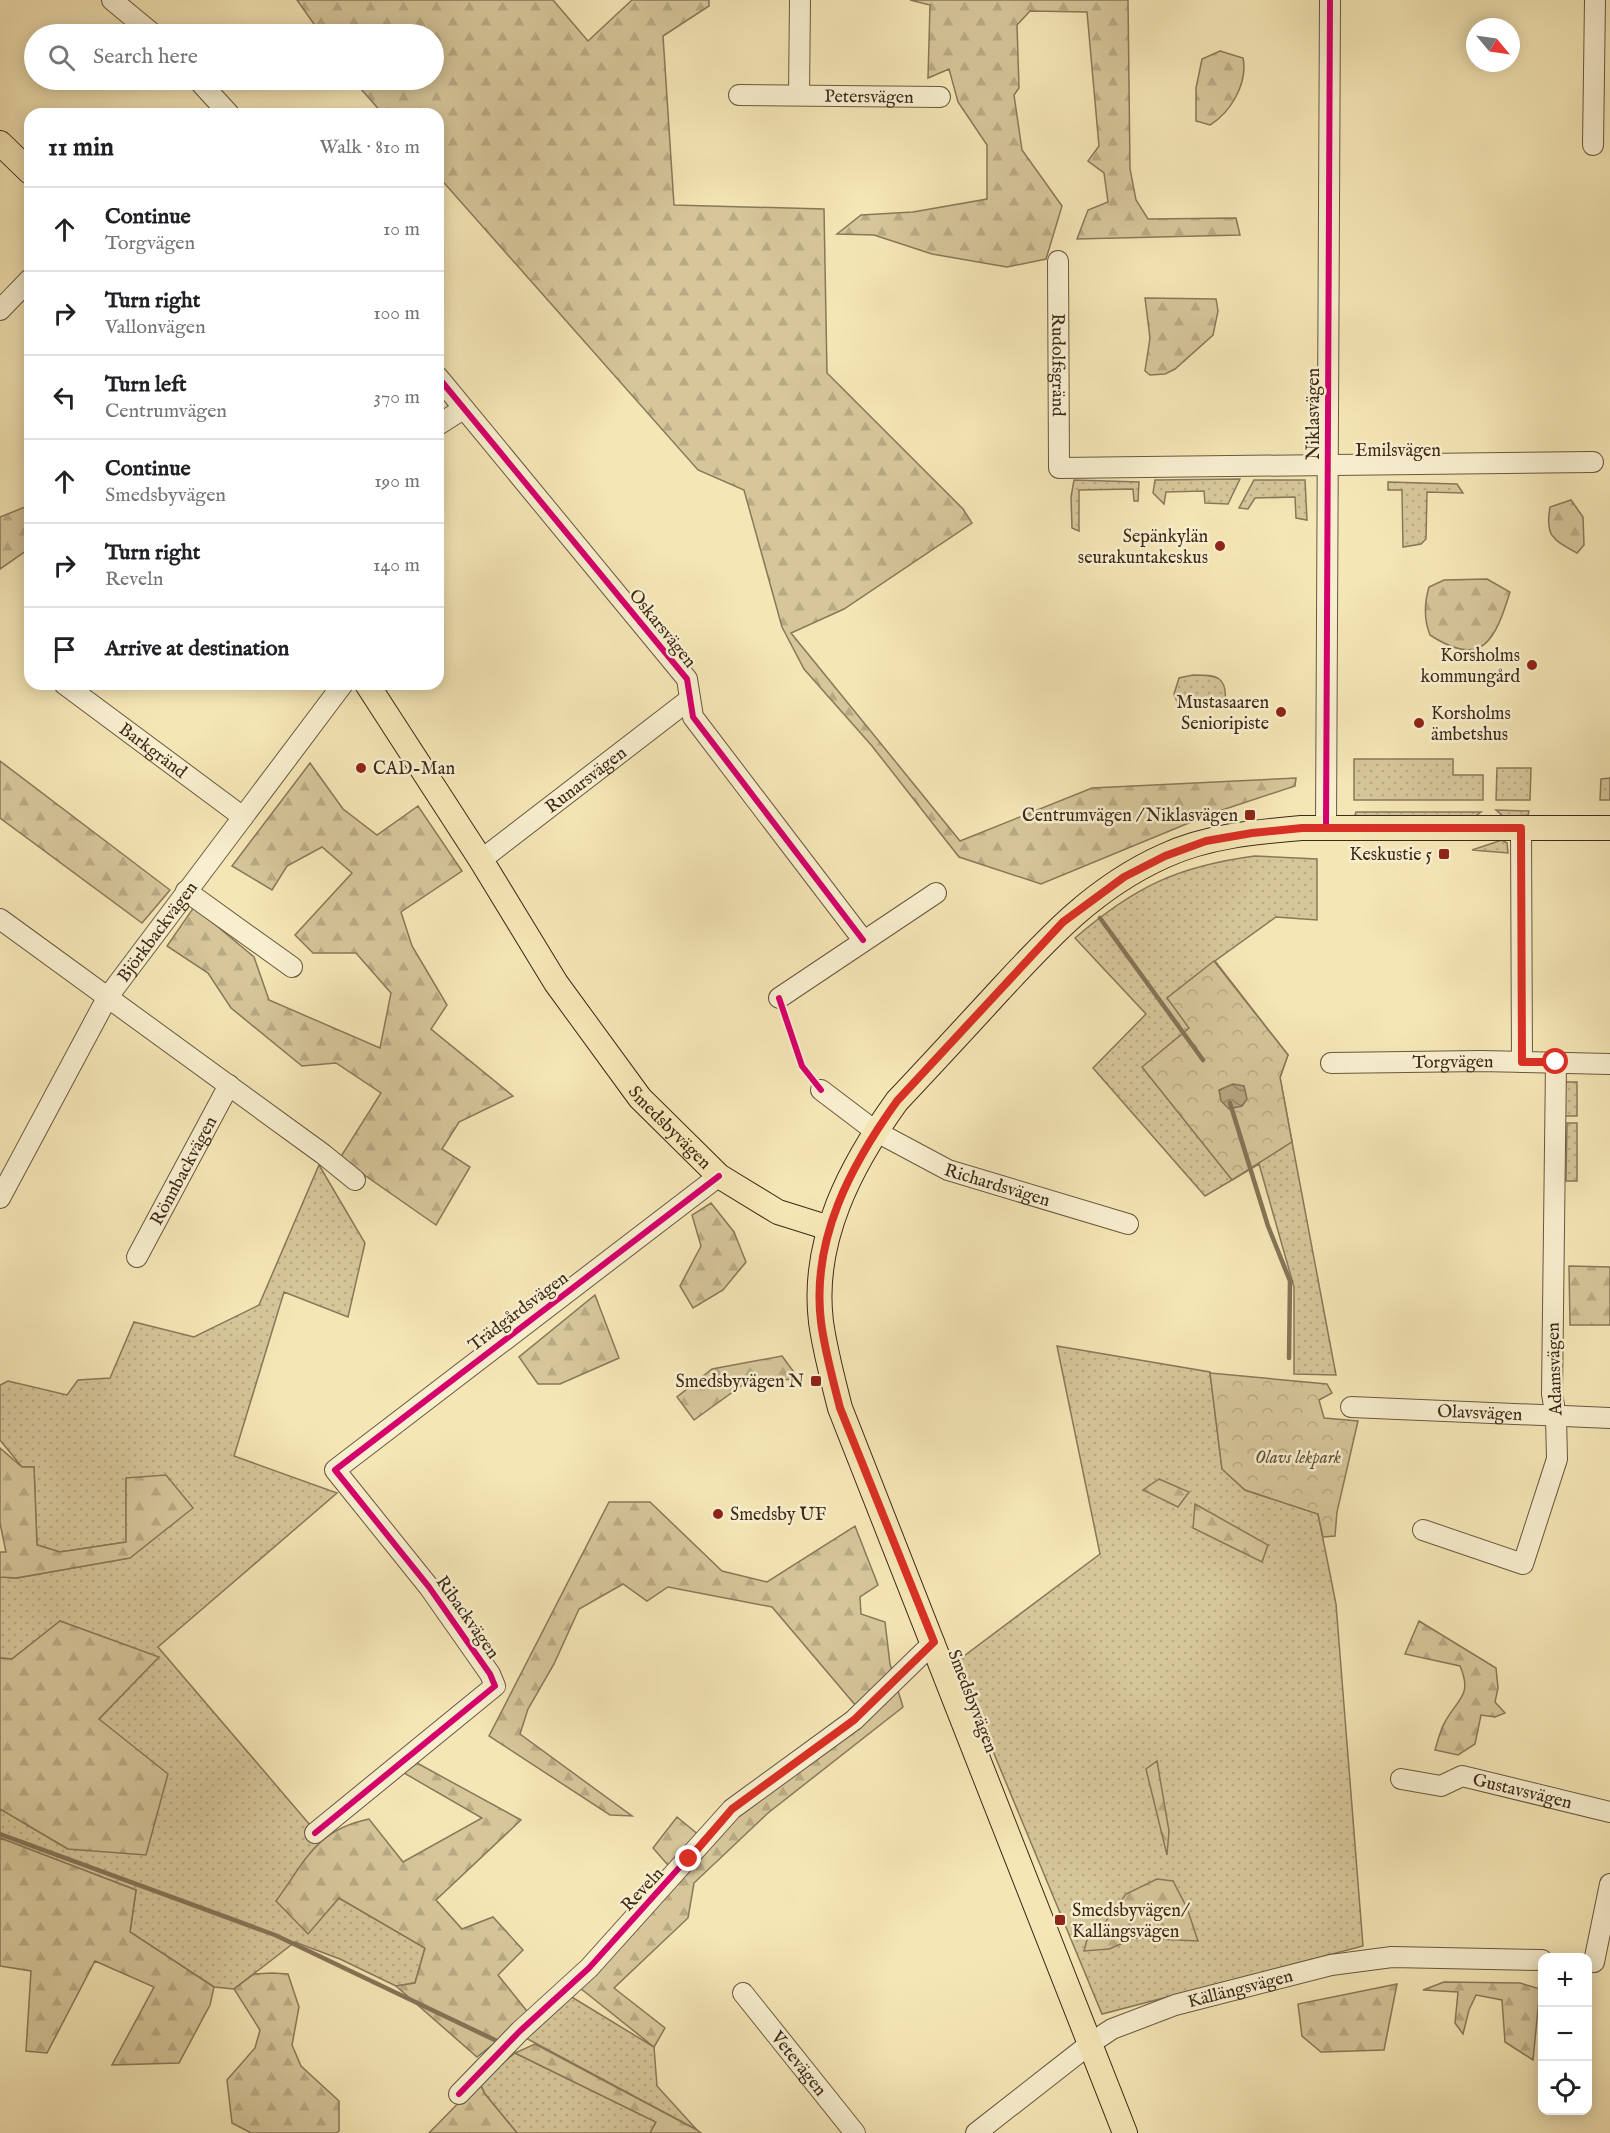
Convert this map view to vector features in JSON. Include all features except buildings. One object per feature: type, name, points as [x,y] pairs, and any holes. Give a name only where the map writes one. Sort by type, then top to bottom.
[{"type":"main road","points":[[0,143],[24,166]]},
{"type":"main road","name":"Smedsbyvägen","points":[[371,690],[481,860],[556,983],[600,1047],[640,1098],[718,1176],[778,1212],[829,1228],[821,1283],[821,1320],[840,1408],[934,1642],[1125,2133]]},
{"type":"main road","points":[[829,1228],[848,1178],[875,1131],[897,1101],[1063,922],[1124,877],[1165,856],[1206,841],[1252,833],[1326,828],[1605,826]]},
{"type":"street","points":[[112,0],[141,24]]},
{"type":"street","name":"Petersvägen","points":[[799,95],[800,0]]},
{"type":"street","name":"Niklasvägen","points":[[1326,828],[1330,0]]},
{"type":"street","points":[[1593,145],[1594,0]]},
{"type":"street","points":[[207,90],[224,108]]},
{"type":"street","name":"Petersvägen","points":[[738,96],[940,97]]},
{"type":"street","name":"Rudolfsgränd","points":[[1058,261],[1059,468]]},
{"type":"street","points":[[0,310],[24,285]]},
{"type":"street","name":"Oskarsvägen","points":[[444,385],[687,679],[693,717],[863,940]]},
{"type":"street","points":[[444,421],[463,409]]},
{"type":"street","name":"Emilsvägen","points":[[1059,468],[1593,462]]},
{"type":"street","name":"Barkgränd","points":[[72,690],[243,817]]},
{"type":"street","name":"Björkbackvägen","points":[[0,1198],[107,998],[339,690]]},
{"type":"street","name":"Runarsvägen","points":[[481,860],[690,699]]},
{"type":"street","points":[[1521,828],[1522,1062]]},
{"type":"street","points":[[186,891],[292,968]]},
{"type":"street","points":[[779,998],[936,893]]},
{"type":"street","points":[[0,919],[323,1154],[355,1180]]},
{"type":"street","name":"Torgvägen","points":[[1331,1063],[1556,1062],[1610,1064]]},
{"type":"street","name":"Adamsvägen","points":[[1423,1530],[1523,1564],[1557,1459],[1552,1384],[1556,1062]]},
{"type":"street","name":"Rönnbackvägen","points":[[137,1257],[229,1085]]},
{"type":"street","name":"Richardsvägen","points":[[821,1090],[875,1131],[948,1170],[1128,1224]]},
{"type":"street","name":"Trädgårdsvägen","points":[[335,1470],[718,1176]]},
{"type":"street","name":"Olavsvägen","points":[[1351,1407],[1610,1418]]},
{"type":"street","name":"Ribackvägen","points":[[315,1833],[495,1686],[429,1587],[335,1470]]},
{"type":"street","name":"Reveln","points":[[459,2094],[520,2031],[589,1968],[732,1809],[854,1720],[934,1642]]},
{"type":"street","name":"Gustavsvägen","points":[[1401,1779],[1442,1786],[1462,1776],[1610,1812]]},
{"type":"street","points":[[1597,1963],[1610,1884]]},
{"type":"street","name":"Källängsvägen","points":[[976,2133],[1090,2043],[1112,2029],[1175,2005],[1331,1965],[1392,1957],[1538,1960]]},
{"type":"street","name":"Vetevägen","points":[[743,1993],[855,2133]]},
{"type":"green space","points":[[297,0],[553,0],[588,41],[632,0],[709,0],[709,6],[663,36],[674,205],[824,209],[827,373],[963,509],[972,523],[844,609],[791,633],[960,841],[1092,788],[1296,778],[1295,786],[1213,813],[1041,884],[959,857],[872,746],[804,669],[782,627],[744,490],[698,470],[444,183],[444,108],[378,108],[362,90],[444,90],[444,24],[314,24]]},
{"type":"green space","points":[[910,0],[1128,0],[1130,169],[1136,200],[1148,219],[1236,218],[1240,235],[1077,239],[1088,210],[1108,202],[1104,173],[1088,161],[1099,146],[1087,12],[1030,11],[1017,25],[1019,88],[1014,95],[1022,150],[1062,206],[1046,259],[1007,267],[932,254],[874,235],[837,234],[861,215],[913,212],[987,199],[987,145],[958,102],[949,69],[928,78],[930,5]]},
{"type":"green space","points":[[1220,51],[1243,58],[1243,77],[1231,105],[1210,125],[1196,121],[1196,88],[1202,59]]},
{"type":"green space","points":[[1145,298],[1216,299],[1218,311],[1213,335],[1175,369],[1165,374],[1150,375],[1145,371],[1150,338]]},
{"type":"green space","points":[[1240,479],[1228,504],[1205,503],[1204,491],[1166,492],[1164,504],[1153,493],[1155,480]]},
{"type":"green space","points":[[1074,480],[1139,482],[1138,501],[1134,501],[1133,489],[1079,490],[1079,531],[1072,528],[1071,497]]},
{"type":"green space","points":[[1254,480],[1305,480],[1307,520],[1296,518],[1295,497],[1255,498],[1248,509],[1239,508]]},
{"type":"green space","points":[[1388,482],[1457,484],[1463,493],[1427,492],[1426,539],[1421,544],[1403,547],[1402,490],[1388,490]]},
{"type":"green space","points":[[1571,500],[1583,517],[1584,545],[1577,553],[1552,536],[1549,524],[1550,507]]},
{"type":"green space","points":[[24,507],[24,552],[0,569],[0,517]]},
{"type":"green space","points":[[1487,579],[1510,592],[1498,624],[1484,645],[1462,650],[1430,635],[1425,612],[1429,587],[1444,580]]},
{"type":"green space","points":[[1193,675],[1219,679],[1225,688],[1225,704],[1195,709],[1178,704],[1174,694],[1179,678]]},
{"type":"green space","points":[[1354,759],[1453,759],[1453,775],[1483,775],[1483,800],[1354,800]]},
{"type":"green space","points":[[0,761],[170,890],[142,923],[0,818]]},
{"type":"green space","points":[[310,763],[343,809],[377,835],[418,806],[462,871],[401,912],[412,946],[447,1005],[431,1029],[513,1096],[459,1122],[442,1149],[470,1167],[436,1225],[340,1158],[381,1093],[336,1063],[302,1066],[231,1008],[208,973],[167,946],[194,907],[254,957],[269,1000],[380,1048],[391,993],[356,953],[313,953],[295,935],[352,873],[322,847],[287,866],[272,890],[232,866]]},
{"type":"green space","points":[[1497,768],[1531,768],[1530,800],[1496,800]]},
{"type":"green space","points":[[1610,778],[1610,800],[1600,800],[1601,779]]},
{"type":"green space","points":[[1496,810],[1529,811],[1528,815],[1504,817]]},
{"type":"green space","points":[[1356,812],[1481,812],[1473,818],[1361,817],[1355,815]]},
{"type":"green space","points":[[1502,840],[1507,843],[1508,853],[1472,850]]},
{"type":"green space","points":[[1255,856],[1317,859],[1317,920],[1276,917],[1215,961],[1288,1055],[1280,1078],[1336,1375],[1294,1374],[1294,1287],[1259,1164],[1205,1196],[1093,1068],[1146,1014],[1075,938],[1117,905],[1158,882],[1203,866]]},
{"type":"green space","points":[[1214,961],[1288,1055],[1280,1077],[1292,1142],[1232,1180],[1142,1067],[1189,1028],[1167,998]]},
{"type":"green space","points":[[1565,1082],[1577,1082],[1577,1116],[1565,1116]]},
{"type":"green space","points":[[1567,1123],[1577,1123],[1577,1181],[1566,1181]]},
{"type":"green space","points":[[319,1165],[365,1243],[348,1317],[284,1292],[234,1456],[337,1493],[158,1647],[322,1839],[277,1901],[339,1898],[425,1948],[415,1983],[396,1986],[340,1959],[295,1942],[234,1989],[214,1987],[130,1932],[136,1890],[0,1838],[0,1809],[68,1849],[99,1719],[158,1657],[60,1621],[12,1659],[0,1658],[0,1577],[17,1578],[130,1558],[126,1479],[126,1542],[60,1552],[37,1545],[34,1467],[22,1467],[0,1440],[0,1385],[8,1381],[67,1395],[78,1380],[110,1378],[134,1322],[194,1337],[259,1305]]},
{"type":"green space","points":[[711,1203],[734,1232],[746,1262],[723,1290],[693,1308],[680,1286],[701,1246],[692,1215]]},
{"type":"green space","points":[[1569,1266],[1610,1267],[1610,1325],[1570,1325]]},
{"type":"green space","points":[[595,1295],[619,1358],[560,1384],[538,1384],[519,1357]]},
{"type":"green space","points":[[1057,1346],[1210,1372],[1222,1469],[1245,1490],[1318,1514],[1336,1604],[1363,1946],[1102,2014],[956,1662],[1100,1554]]},
{"type":"green space","points":[[782,1356],[799,1379],[748,1381],[694,1420],[677,1397],[712,1369]]},
{"type":"green space","name":"Olavs lekpark","points":[[1210,1373],[1327,1384],[1332,1393],[1319,1400],[1324,1418],[1358,1421],[1337,1512],[1335,1536],[1323,1537],[1318,1514],[1245,1490],[1222,1469]]},
{"type":"green space","points":[[0,1448],[22,1467],[34,1467],[37,1545],[60,1552],[126,1542],[126,1478],[166,1475],[193,1508],[130,1558],[16,1578],[0,1577],[0,1552],[6,1552],[0,1523]]},
{"type":"green space","points":[[1159,1479],[1189,1492],[1178,1507],[1143,1490]]},
{"type":"green space","points":[[609,1502],[650,1502],[722,1571],[767,1582],[855,1526],[878,1585],[860,1597],[861,1614],[885,1622],[890,1664],[903,1707],[768,1813],[694,1883],[688,1918],[614,1988],[665,2028],[654,2047],[580,1988],[681,1880],[653,1848],[677,1817],[705,1840],[862,1713],[772,1607],[668,1587],[647,1601],[623,1584],[579,1609],[554,1664],[528,1709],[520,1734],[632,1816],[610,1815],[489,1736]]},
{"type":"green space","points":[[1195,1504],[1268,1545],[1262,1562],[1193,1528]]},
{"type":"green space","points":[[60,1621],[159,1657],[99,1719],[168,1774],[146,1855],[68,1849],[0,1809],[0,1658],[12,1659]]},
{"type":"green space","points":[[1419,1621],[1496,1668],[1498,1688],[1495,1702],[1505,1713],[1495,1717],[1481,1715],[1475,1744],[1458,1755],[1435,1750],[1443,1725],[1462,1697],[1464,1676],[1460,1666],[1405,1654]]},
{"type":"green space","points":[[1157,1761],[1169,1831],[1167,1855],[1146,1769]]},
{"type":"green space","points":[[417,1763],[521,1820],[436,1900],[462,1929],[493,1917],[523,1950],[498,1975],[530,2015],[477,2057],[396,1986],[415,1983],[425,1948],[339,1898],[308,1934],[276,1901],[314,1849],[324,1839],[351,1824],[369,1819],[403,1862],[482,1818],[404,1773]]},
{"type":"green space","points":[[0,1838],[136,1890],[130,1932],[214,1987],[210,2005],[179,2063],[112,2065],[154,1987],[95,1961],[47,2053],[26,2051],[31,1971],[0,1966]]},
{"type":"green space","points":[[1157,1879],[1173,1881],[1187,1908],[1198,1941],[1135,1938],[1109,1949],[1084,1951],[1088,1936],[1106,1921],[1126,1894]]},
{"type":"green space","points":[[254,1974],[288,1974],[299,2007],[292,2045],[301,2066],[339,2101],[339,2131],[336,2133],[251,2133],[232,2123],[227,2080],[255,2048],[260,2030],[234,1989]]},
{"type":"green space","points":[[1444,1982],[1520,1983],[1538,1988],[1533,2060],[1505,2042],[1502,2000],[1476,1995],[1469,2010],[1463,2034],[1455,2023],[1458,1992],[1423,1990]]},
{"type":"green space","points":[[1397,1984],[1384,2050],[1321,2052],[1302,2036],[1298,2004]]},
{"type":"green space","points":[[570,1996],[654,2047],[657,2086],[697,2130],[524,2037]]},
{"type":"green space","points":[[535,2044],[701,2133],[650,2133],[656,2122],[515,2053]]},
{"type":"green space","points":[[515,2053],[656,2122],[650,2133],[517,2133],[485,2094],[479,2082]]},
{"type":"green space","points":[[479,2082],[485,2094],[517,2133],[429,2133]]},
{"type":"water","points":[[1233,1084],[1244,1086],[1247,1099],[1242,1106],[1229,1109],[1221,1101],[1219,1090]]},
{"type":"waterway","points":[[1100,918],[1203,1060]]},
{"type":"waterway","points":[[1230,1103],[1268,1226],[1290,1281],[1289,1358]]},
{"type":"waterway","points":[[0,1834],[275,1935],[499,2042]]},
{"type":"cycle path","points":[[1326,828],[1330,0]]},
{"type":"cycle path","points":[[444,384],[687,679],[693,717],[863,940]]},
{"type":"cycle path","points":[[779,998],[802,1066],[821,1090]]},
{"type":"cycle path","points":[[315,1833],[495,1686],[490,1674],[429,1587],[335,1470],[719,1176]]},
{"type":"cycle path","points":[[459,2094],[520,2031],[589,1968],[732,1809],[854,1720],[934,1642]]},
{"type":"place","name":"Sepänkylän seurakuntakeskus","points":[[1220,546]]},
{"type":"place","name":"Korsholms kommungård","points":[[1532,665]]},
{"type":"place","name":"Mustasaaren Senioripiste","points":[[1281,712]]},
{"type":"place","name":"Korsholms ämbetshus","points":[[1419,723]]},
{"type":"place","name":"CAD-Man","points":[[361,768]]},
{"type":"place","name":"Centrumvägen / Niklasvägen","points":[[1250,815]]},
{"type":"place","name":"Keskustie 5","points":[[1444,854]]},
{"type":"place","name":"Smedsbyvägen N","points":[[816,1381]]},
{"type":"place","name":"Smedsby UF","points":[[718,1514]]},
{"type":"place","name":"Smedsbyvägen/ Kallängsvägen","points":[[1060,1920]]},
{"type":"route","points":[[689,1859],[706,1836],[746,1796],[854,1720],[934,1642],[840,1408],[832,1377],[821,1320],[821,1283],[829,1228],[848,1178],[875,1131],[897,1101],[1063,922],[1124,877],[1165,856],[1206,841],[1302,828],[1521,828],[1522,1062],[1556,1062]]}]
